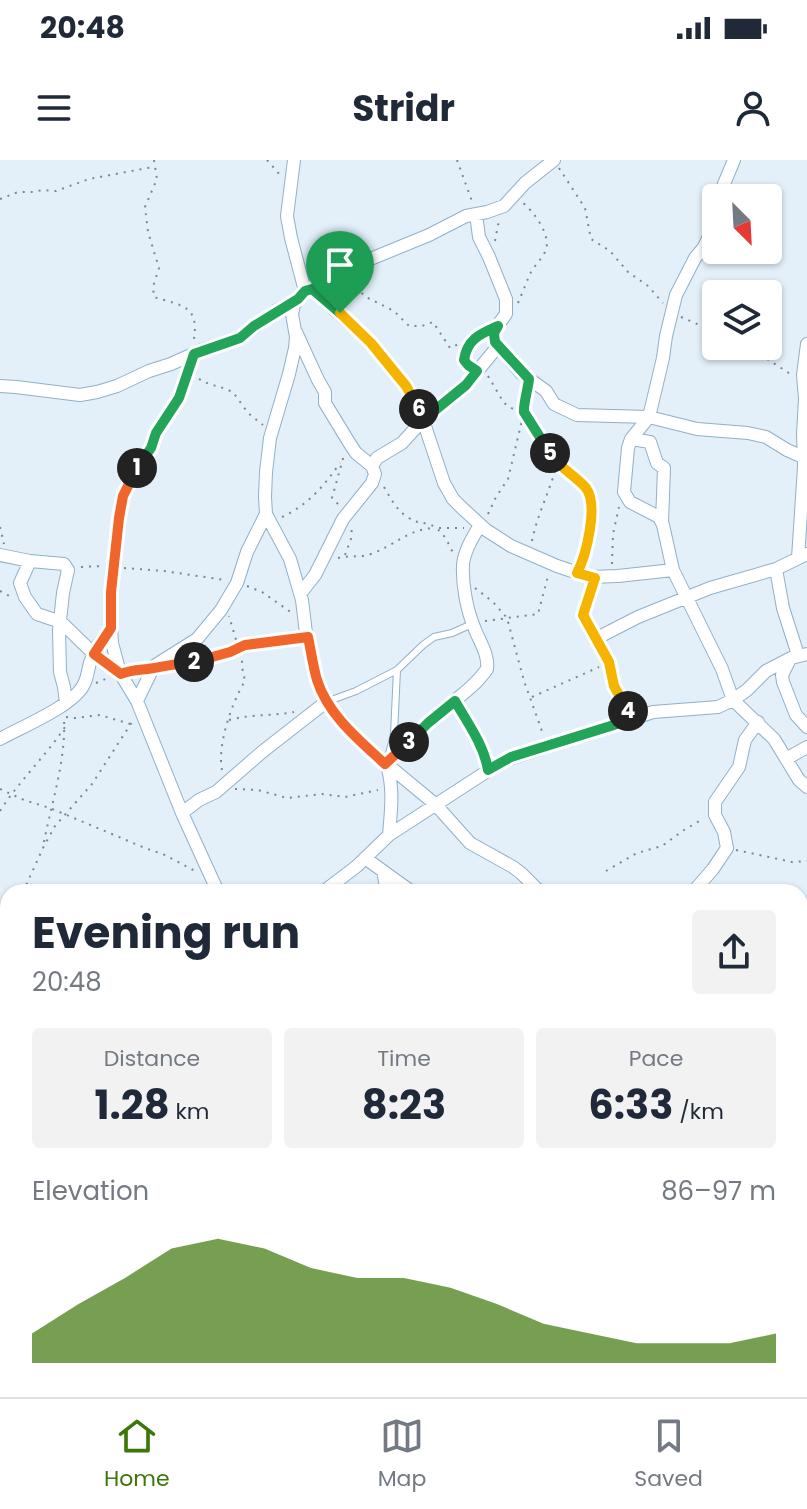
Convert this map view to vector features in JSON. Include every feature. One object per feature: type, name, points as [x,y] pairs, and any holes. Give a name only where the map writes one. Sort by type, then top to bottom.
[{"type":"street","points":[[294,160],[287,216],[305,293],[371,343],[406,386],[423,420],[444,483],[453,499],[498,539],[577,573],[601,577],[673,570]]},
{"type":"street","points":[[0,386],[88,395],[240,338],[305,293],[368,260],[466,216],[505,205],[525,183],[554,160]]},
{"type":"street","points":[[724,184],[734,160]]},
{"type":"street","points":[[476,214],[479,237],[506,299],[506,314],[495,329],[494,337],[498,346],[529,379],[546,391],[554,404],[569,413],[649,417],[697,429],[748,433],[766,437],[803,457]]},
{"type":"street","points":[[663,525],[654,513],[630,502],[624,492],[626,460],[631,439],[649,417],[679,290],[702,249]]},
{"type":"street","points":[[305,293],[292,314],[295,328],[325,392],[325,403],[349,444],[373,468]]},
{"type":"street","points":[[295,328],[295,348],[271,436],[266,472],[268,519],[290,559],[318,682],[326,702],[354,736],[435,804],[470,843],[513,867],[532,884]]},
{"type":"street","points":[[597,638],[638,617],[734,580],[776,569],[802,556],[806,399],[803,382],[807,344]]},
{"type":"street","points":[[300,594],[315,575],[337,529],[372,483],[373,468],[380,456],[402,443],[423,420],[466,385],[498,346]]},
{"type":"street","points":[[192,355],[179,398],[156,433],[151,448],[141,460],[123,496],[111,592],[111,628],[120,673],[138,704],[214,884]]},
{"type":"street","points":[[631,439],[650,442],[657,463],[664,468],[663,525],[673,570],[722,669],[733,700],[774,739],[799,780],[807,787]]},
{"type":"street","points":[[138,704],[154,666],[197,639],[210,626],[237,583],[247,552],[268,519]]},
{"type":"street","points":[[387,764],[487,669],[488,663],[472,622],[463,565],[481,525]]},
{"type":"street","points":[[4,556],[64,564],[68,570],[63,593],[60,672],[66,703]]},
{"type":"street","points":[[30,561],[20,583],[37,614],[61,622],[94,654],[120,673]]},
{"type":"street","points":[[776,569],[783,608],[799,656]]},
{"type":"street","points":[[601,577],[583,615],[609,662],[614,686],[633,719]]},
{"type":"street","points":[[0,739],[66,703],[79,691],[85,683],[90,660],[111,628]]},
{"type":"street","points":[[333,884],[389,835],[511,757],[653,712],[718,707],[733,700],[766,671],[799,656]]},
{"type":"street","points":[[799,656],[782,675],[793,711],[807,727]]},
{"type":"street","points":[[182,813],[220,788],[326,702]]},
{"type":"street","points":[[700,884],[727,848],[724,832],[715,815],[715,802],[739,767],[745,740],[758,722]]},
{"type":"street","points":[[786,759],[807,747]]},
{"type":"street","points":[[387,764],[392,791],[389,835]]},
{"type":"street","points":[[392,805],[397,797],[416,789]]},
{"type":"street","points":[[365,858],[401,884]]},
{"type":"street","points":[[383,871],[385,884]]},
{"type":"lane","points":[[326,702],[397,670],[429,640],[472,622]]},
{"type":"lane","points":[[387,764],[394,734],[397,670]]},
{"type":"path","points":[[154,160],[155,184],[145,207],[148,232],[159,268],[153,295],[184,307],[194,317],[192,355]]},
{"type":"path","points":[[267,160],[290,186]]},
{"type":"path","points":[[457,160],[476,214]]},
{"type":"path","points":[[554,160],[585,208],[591,239],[610,251],[628,272],[648,286],[673,311],[702,326]]},
{"type":"path","points":[[0,199],[18,192],[56,191],[89,179],[156,166]]},
{"type":"path","points":[[340,275],[362,295],[394,311],[407,325],[422,326],[433,322],[450,348],[501,323],[517,305],[531,270],[547,247],[538,220],[524,202],[505,205],[489,257]]},
{"type":"path","points":[[474,337],[467,347],[464,360],[489,377],[504,403],[524,415],[558,463],[585,487],[593,507],[584,558],[577,573]]},
{"type":"path","points":[[769,360],[803,382]]},
{"type":"path","points":[[188,373],[237,395],[245,409],[271,436]]},
{"type":"path","points":[[373,468],[399,511],[413,521],[455,529],[481,525],[508,479],[524,415],[529,379]]},
{"type":"path","points":[[268,519],[306,504],[325,485],[349,444]]},
{"type":"path","points":[[340,463],[332,498],[352,526],[345,556]]},
{"type":"path","points":[[530,554],[537,518],[545,504],[558,463]]},
{"type":"path","points":[[601,577],[613,561],[613,534],[624,492]]},
{"type":"path","points":[[0,527],[4,556]]},
{"type":"path","points":[[333,560],[345,556],[367,556],[416,531],[436,527]]},
{"type":"path","points":[[436,527],[446,538],[456,560]]},
{"type":"path","points":[[472,622],[539,614],[551,563]]},
{"type":"path","points":[[64,564],[72,567],[164,571],[237,583],[262,592],[290,611],[306,630],[245,645],[198,661],[174,663]]},
{"type":"path","points":[[464,579],[493,602],[507,618],[524,681],[547,747]]},
{"type":"path","points":[[226,603],[245,681],[234,699],[228,720],[220,788],[258,790],[287,798],[322,794],[345,797],[373,791],[392,791]]},
{"type":"path","points":[[531,697],[609,662]]},
{"type":"path","points":[[79,691],[120,673]]},
{"type":"path","points":[[455,701],[482,748],[488,770]]},
{"type":"path","points":[[27,884],[55,826],[92,784],[131,724],[138,704]]},
{"type":"path","points":[[228,720],[295,712]]},
{"type":"path","points":[[44,847],[60,772],[65,739],[64,717],[100,715],[131,724]]},
{"type":"path","points":[[0,811],[10,794],[65,727]]},
{"type":"path","points":[[0,789],[178,861],[212,884]]},
{"type":"path","points":[[606,871],[637,853],[662,846],[715,811]]},
{"type":"path","points":[[727,848],[792,862],[807,861]]},
{"type":"route","points":[[312,289],[340,313],[371,343],[406,386],[423,420],[471,380],[477,371],[464,360],[467,347],[474,337],[498,326],[494,333],[495,342],[529,379],[524,414],[552,458],[588,491],[593,507],[584,558],[577,573],[595,578],[583,615],[599,641],[609,662],[614,686],[633,719],[511,757],[488,770],[482,748],[455,701],[385,764],[354,736],[326,702],[308,637],[245,645],[198,661],[132,669],[121,674],[94,654],[111,628],[111,592],[123,496],[141,460],[151,448],[156,433],[179,398],[194,354],[240,338],[312,289]]}]
